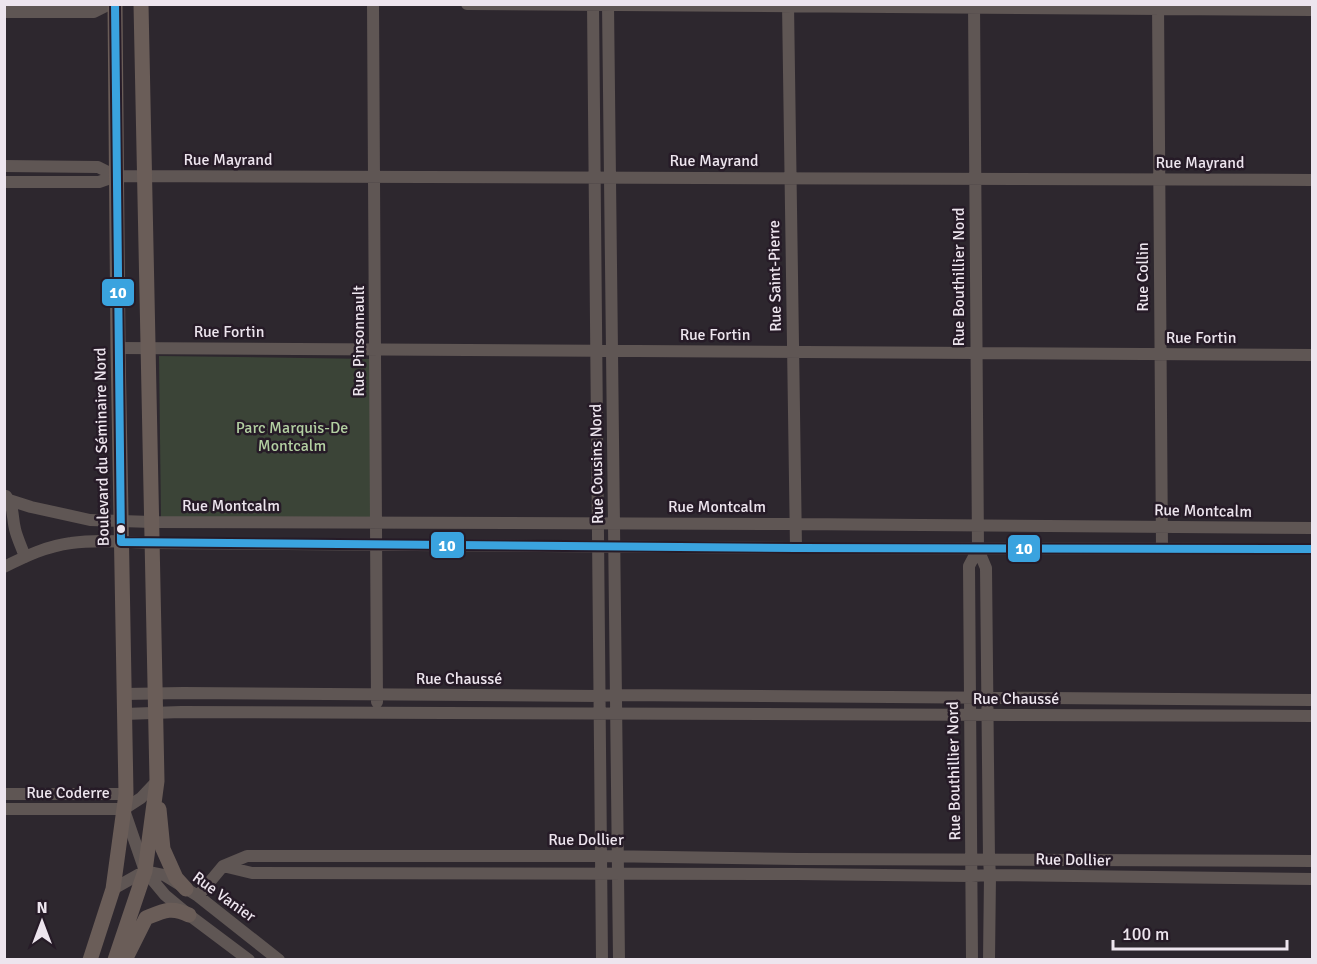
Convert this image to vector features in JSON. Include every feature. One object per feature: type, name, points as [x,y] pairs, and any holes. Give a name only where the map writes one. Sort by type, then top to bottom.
[{"type":"main road","name":"Boulevard du Séminaire Nord","points":[[90,960],[113,889],[125,802],[112,4]]},
{"type":"main road","points":[[141,4],[157,781],[163,849],[176,878],[192,893]]},
{"type":"main road","points":[[115,960],[145,871],[157,781]]},
{"type":"main road","points":[[125,960],[146,918],[166,909],[179,910],[189,915]]},
{"type":"street","points":[[4,12],[94,12],[112,4]]},
{"type":"street","name":"Rue Pinsonnault","points":[[373,4],[377,713]]},
{"type":"street","points":[[467,4],[1158,7],[1312,10]]},
{"type":"street","name":"Rue Cousins Nord","points":[[593,5],[602,960]]},
{"type":"street","name":"Rue Cousins Nord","points":[[608,5],[619,960]]},
{"type":"street","name":"Rue Saint-Pierre","points":[[788,6],[796,548]]},
{"type":"street","name":"Rue Bouthillier Nord","points":[[974,6],[978,549],[986,568],[989,960]]},
{"type":"street","name":"Rue Collin","points":[[1158,7],[1162,549]]},
{"type":"street","name":"Rue Mayrand","points":[[4,166],[98,167],[116,176]]},
{"type":"street","name":"Rue Mayrand","points":[[4,182],[99,182],[116,176],[1312,180]]},
{"type":"street","name":"Rue Fortin","points":[[118,348],[1312,355]]},
{"type":"street","points":[[7,497],[14,513],[15,528],[25,557]]},
{"type":"street","name":"Rue Montcalm","points":[[7,497],[31,507],[90,520],[152,522],[1312,528]]},
{"type":"street","points":[[4,567],[46,548],[93,541],[796,548],[1312,549]]},
{"type":"street","name":"Rue Bouthillier Nord","points":[[972,960],[969,566],[978,549]]},
{"type":"street","name":"Rue Chaussé","points":[[124,694],[1312,700]]},
{"type":"street","points":[[794,696],[794,715]]},
{"type":"street","points":[[1165,698],[1165,716]]},
{"type":"street","name":"Rue Chaussé","points":[[124,714],[600,712],[794,715],[1312,716]]},
{"type":"street","name":"Rue Coderre","points":[[4,809],[125,802],[141,798],[157,781]]},
{"type":"street","name":"Rue Coderre","points":[[4,794],[125,802]]},
{"type":"street","name":"Rue Vanier","points":[[125,802],[145,871],[165,895],[249,960]]},
{"type":"street","name":"Rue Dollier","points":[[223,866],[248,856],[1312,861]]},
{"type":"street","points":[[373,856],[373,873]]},
{"type":"street","points":[[797,874],[798,859]]},
{"type":"street","points":[[1167,860],[1168,877]]},
{"type":"street","points":[[192,893],[223,866]]},
{"type":"street","name":"Rue Dollier","points":[[223,866],[252,873],[990,875],[1312,879]]},
{"type":"street","points":[[113,889],[145,871]]},
{"type":"street","name":"Rue Vanier","points":[[145,871],[164,875],[192,893],[279,960]]},
{"type":"green space","name":"Parc Marquis-De Montcalm","points":[[159,356],[371,359],[373,517],[161,517]]},
{"type":"transit line","name":"10","points":[[115,4],[121,542],[796,548],[1312,549]]}]
